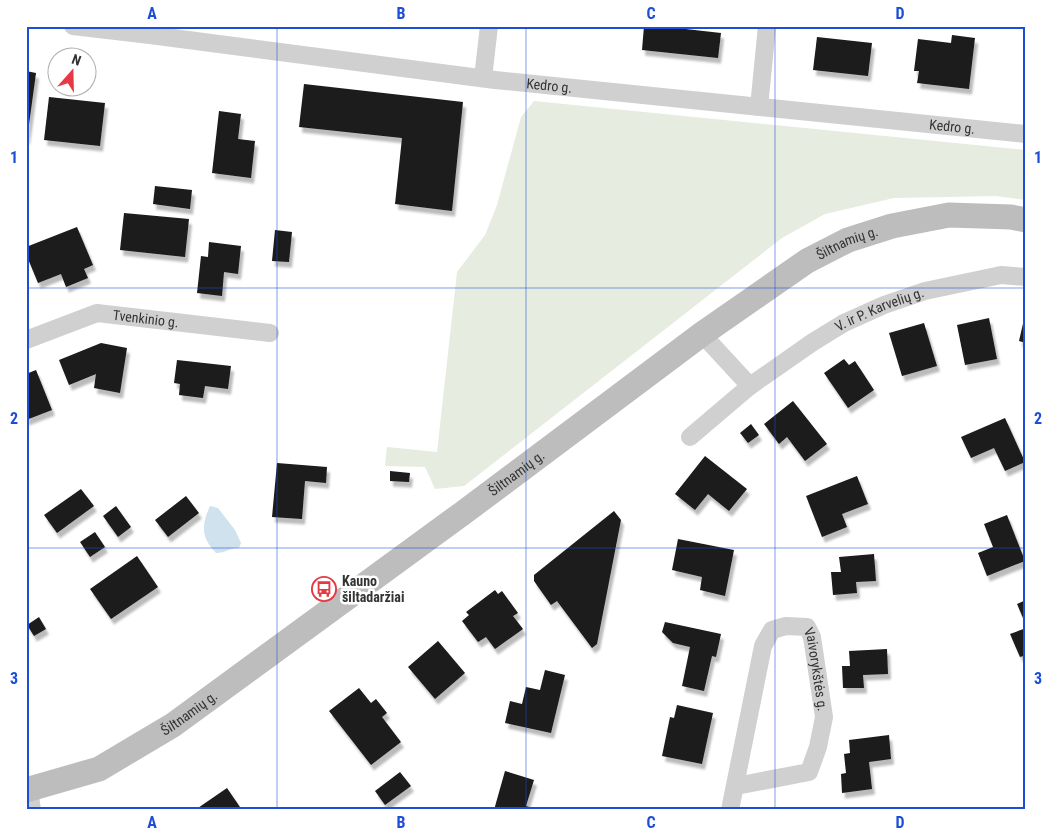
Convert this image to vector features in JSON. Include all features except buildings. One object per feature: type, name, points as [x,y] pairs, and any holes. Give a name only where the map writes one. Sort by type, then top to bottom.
[{"type":"main road","name":"Šiltnamių g.","points":[[29,796],[99,769],[174,725],[471,508],[702,334],[807,261],[848,240],[892,226],[949,215],[1011,217],[1026,220]]},
{"type":"street","name":"Kedro g.","points":[[73,26],[150,30],[483,78],[1026,134]]},
{"type":"street","points":[[483,78],[489,26]]},
{"type":"street","points":[[759,107],[767,26]]},
{"type":"street","name":"V. ir P. Karvelių g.","points":[[690,437],[750,386],[844,323],[884,305],[925,291],[1001,275],[1026,277]]},
{"type":"street","name":"Tvenkinio g.","points":[[26,340],[97,313],[270,333]]},
{"type":"street","points":[[702,334],[750,386]]},
{"type":"street","name":"Vaivorykštės g.","points":[[730,810],[763,646],[772,630],[786,626],[807,628],[812,637],[824,717],[818,747],[810,772],[736,786]]},
{"type":"shaded area","points":[[534,101],[1026,150],[1026,200],[996,196],[894,198],[825,214],[782,238],[464,486],[435,489],[425,467],[385,466],[387,447],[437,452],[457,272],[485,235],[497,205],[521,117]]},
{"type":"water","points":[[210,506],[218,508],[235,530],[241,543],[239,548],[216,553],[207,542],[204,525]]},
{"type":"place","name":"Kauno šiltadaržiai","points":[[324,589]]}]
